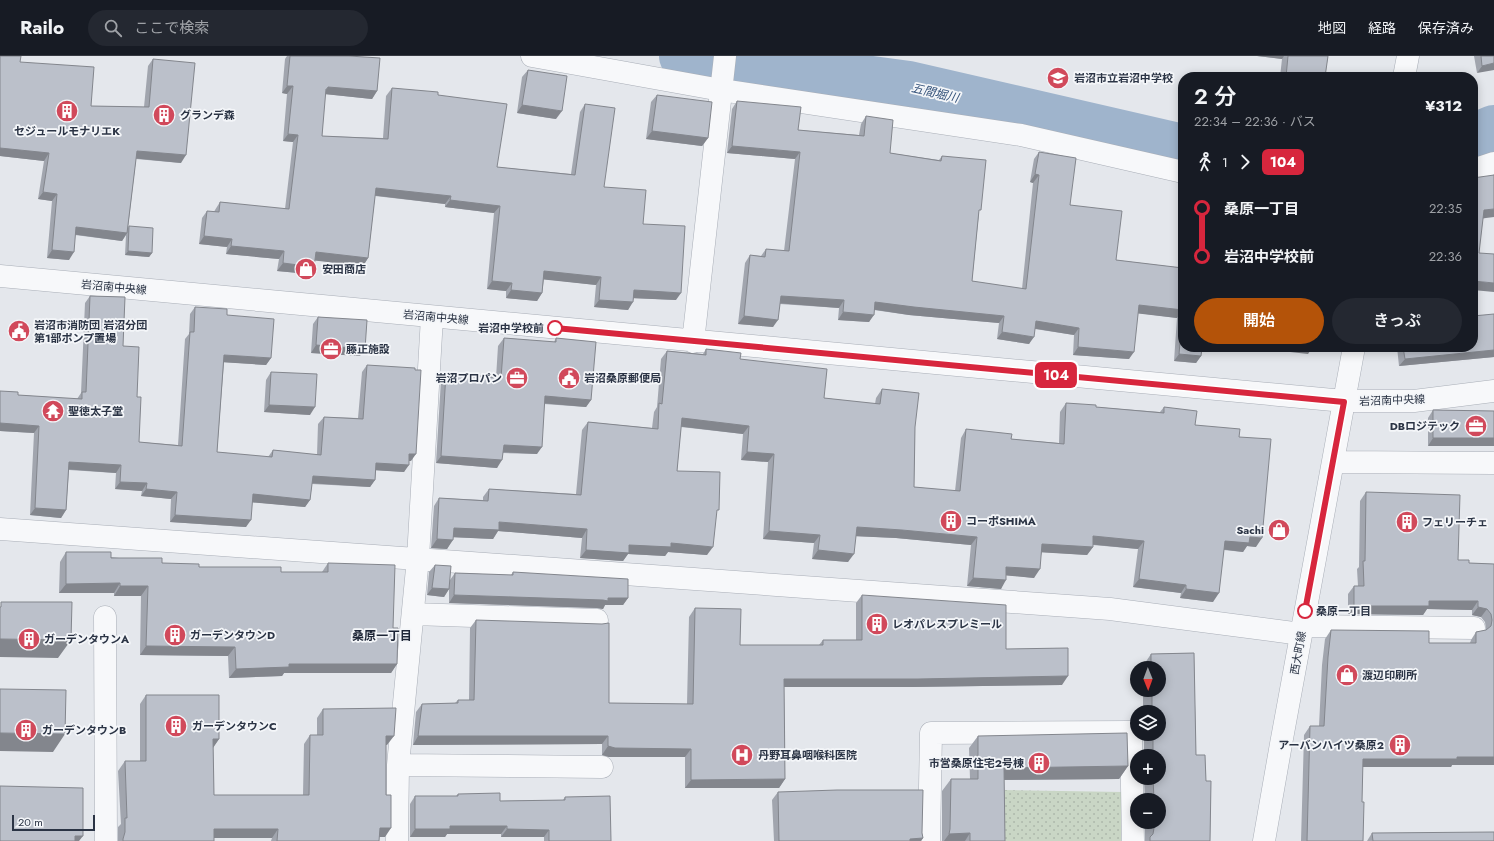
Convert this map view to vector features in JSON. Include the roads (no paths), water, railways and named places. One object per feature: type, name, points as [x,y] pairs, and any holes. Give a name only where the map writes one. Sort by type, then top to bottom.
[{"type":"street","points":[[532,56],[1021,135],[1178,171]]},
{"type":"street","points":[[693,342],[725,56]]},
{"type":"street","points":[[1405,72],[1408,56]]},
{"type":"street","points":[[1478,168],[1494,163]]},
{"type":"street","name":"岩沼南中央線","points":[[0,276],[1344,402],[1414,401],[1494,391]]},
{"type":"street","points":[[397,841],[398,765],[418,558],[432,317]]},
{"type":"street","name":"西大町線","points":[[1264,841],[1280,744],[1334,462],[1353,352]]},
{"type":"street","points":[[1334,462],[1494,463]]},
{"type":"street","points":[[0,529],[1110,608],[1302,630],[1474,628]]},
{"type":"street","points":[[413,614],[597,620]]},
{"type":"street","points":[[105,617],[106,841]]},
{"type":"street","points":[[929,841],[931,733],[1131,732],[1133,841]]},
{"type":"street","points":[[398,765],[602,767]]},
{"type":"waterway","name":"五間堀川","points":[[684,56],[909,86],[1178,148]]},
{"type":"waterway","name":"五間堀川","points":[[1478,137],[1494,130]]},
{"type":"place","name":"岩沼市立岩沼中学校","points":[[1058,78]]},
{"type":"place","name":"セジュールモナリエK","points":[[67,111]]},
{"type":"place","name":"グランデ森","points":[[164,115]]},
{"type":"place","name":"安田商店","points":[[306,269]]},
{"type":"place","name":"岩沼中学校前","points":[[555,328]]},
{"type":"place","name":"岩沼市消防団 岩沼分団 第1部ポンプ置場","points":[[19,331]]},
{"type":"place","name":"藤正施設","points":[[331,349]]},
{"type":"place","name":"岩沼プロパン","points":[[517,378]]},
{"type":"place","name":"岩沼桑原郵便局","points":[[569,378]]},
{"type":"place","name":"聖徳太子堂","points":[[53,411]]},
{"type":"place","name":"DBロジテック","points":[[1476,426]]},
{"type":"place","name":"コーポSHIMA","points":[[951,521]]},
{"type":"place","name":"フェリーチェ","points":[[1407,522]]},
{"type":"place","name":"Sachi","points":[[1279,530]]},
{"type":"place","name":"桑原一丁目","points":[[1305,611]]},
{"type":"place","name":"レオパレスプレミール","points":[[877,624]]},
{"type":"place","name":"ガーデンタウンD","points":[[175,635]]},
{"type":"place","name":"ガーデンタウンA","points":[[29,639]]},
{"type":"place","name":"渡辺印刷所","points":[[1347,675]]},
{"type":"place","name":"ガーデンタウンC","points":[[176,726]]},
{"type":"place","name":"ガーデンタウンB","points":[[26,730]]},
{"type":"place","name":"アーバンハイツ桑原2","points":[[1400,745]]},
{"type":"place","name":"丹野耳鼻咽喉科医院","points":[[742,755]]},
{"type":"place","name":"市営桑原住宅2号棟","points":[[1039,763]]},
{"type":"district","name":"桑原一丁目","points":[[382,636]]}]
